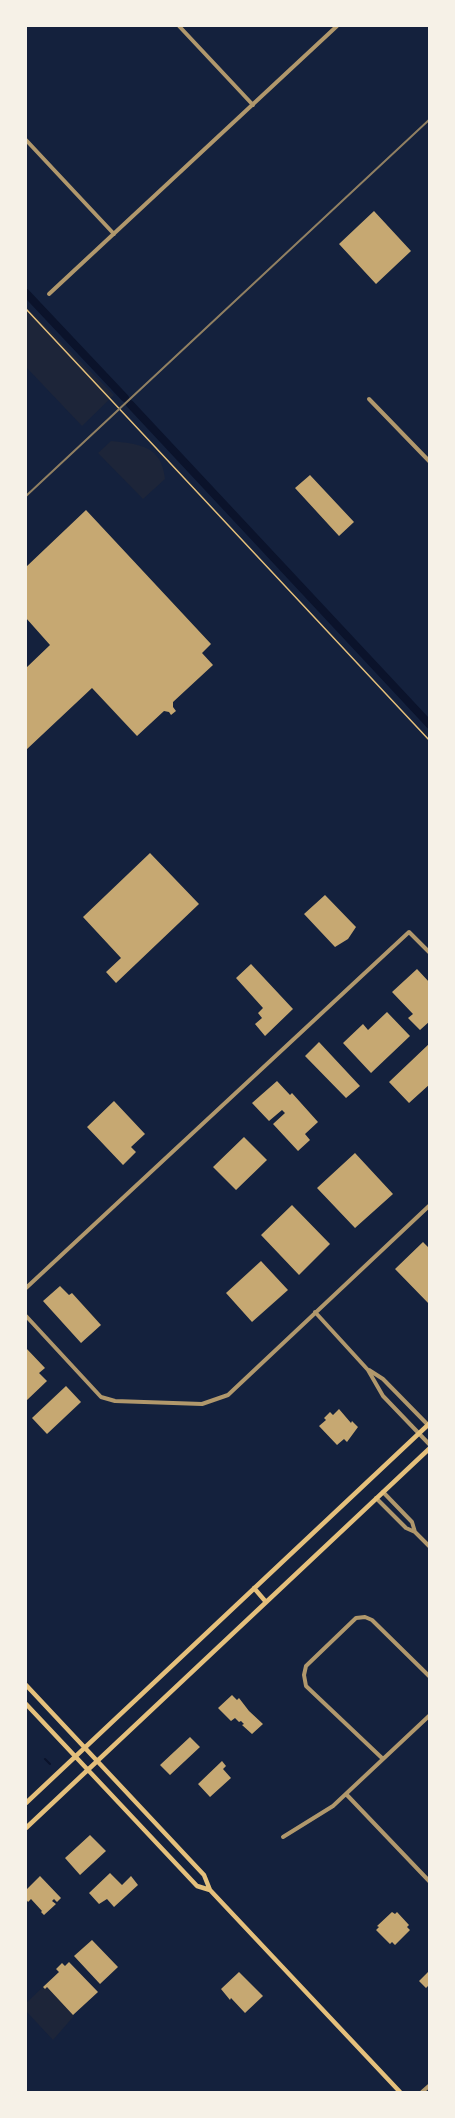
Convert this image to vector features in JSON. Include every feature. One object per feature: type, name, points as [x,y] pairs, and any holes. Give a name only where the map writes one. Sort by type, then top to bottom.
[{"type":"main road","points":[[26,1803],[429,1425]]},
{"type":"main road","points":[[26,1828],[429,1447]]},
{"type":"main road","points":[[254,1588],[266,1602]]},
{"type":"main road","points":[[26,1685],[204,1875],[210,1890],[400,2092]]},
{"type":"main road","points":[[26,1704],[197,1886],[210,1890]]},
{"type":"street","points":[[178,26],[253,105]]},
{"type":"street","points":[[49,294],[337,26]]},
{"type":"street","points":[[26,140],[114,234]]},
{"type":"street","points":[[369,399],[429,462]]},
{"type":"street","points":[[26,1288],[409,932],[429,954]]},
{"type":"street","points":[[26,1316],[101,1397],[115,1401],[202,1404],[228,1395],[429,1205]]},
{"type":"street","points":[[315,1312],[368,1370],[383,1396],[419,1433],[429,1447]]},
{"type":"street","points":[[368,1370],[383,1379],[429,1425]]},
{"type":"street","points":[[383,1492],[412,1522],[415,1532]]},
{"type":"street","points":[[376,1498],[429,1547]]},
{"type":"street","points":[[401,1523],[407,1517]]},
{"type":"street","points":[[383,1759],[306,1686],[304,1675],[306,1666],[356,1618],[365,1617],[372,1620],[429,1677]]},
{"type":"street","points":[[283,1837],[333,1806],[429,1715]]},
{"type":"street","points":[[346,1794],[429,1882]]},
{"type":"street","points":[[422,2092],[429,2085]]},
{"type":"path","points":[[26,309],[429,741]]},
{"type":"shaded area","points":[[26,307],[114,395],[82,426],[26,367]]},
{"type":"shaded area","points":[[111,441],[148,449],[159,460],[165,479],[143,499],[98,453]]},
{"type":"shaded area","points":[[43,1987],[45,1989],[47,1987],[74,2016],[53,2040],[26,2011],[26,2003]]},
{"type":"building","points":[[374,211],[411,251],[376,284],[339,244]]},
{"type":"building","points":[[310,475],[354,522],[339,536],[295,488]]},
{"type":"building","points":[[86,510],[211,644],[202,653],[213,665],[173,702],[176,711],[171,715],[164,711],[137,736],[92,688],[26,750],[26,668],[50,645],[26,618],[26,567]]},
{"type":"building","points":[[150,853],[199,904],[116,983],[106,972],[121,958],[83,917]]},
{"type":"building","points":[[325,895],[356,927],[348,939],[335,947],[304,914]]},
{"type":"building","points":[[251,964],[293,1009],[265,1036],[255,1024],[262,1018],[258,1013],[263,1008],[236,978]]},
{"type":"building","points":[[417,969],[430,983],[430,1021],[420,1030],[408,1018],[413,1014],[392,992]]},
{"type":"building","points":[[387,1012],[410,1036],[371,1073],[343,1043],[363,1024],[368,1030]]},
{"type":"building","points":[[319,1042],[360,1086],[346,1098],[305,1056]]},
{"type":"building","points":[[430,1043],[430,1084],[409,1103],[389,1082]]},
{"type":"building","points":[[277,1081],[290,1095],[292,1093],[318,1122],[305,1134],[310,1140],[298,1151],[273,1124],[285,1113],[282,1110],[269,1121],[252,1103]]},
{"type":"building","points":[[114,1101],[145,1134],[131,1147],[136,1152],[123,1165],[87,1127]]},
{"type":"building","points":[[244,1137],[267,1160],[236,1190],[213,1167]]},
{"type":"building","points":[[355,1153],[393,1194],[355,1228],[317,1188]]},
{"type":"building","points":[[292,1205],[330,1244],[299,1275],[261,1235]]},
{"type":"building","points":[[423,1242],[430,1249],[430,1305],[395,1269]]},
{"type":"building","points":[[261,1261],[288,1290],[252,1322],[226,1293]]},
{"type":"building","points":[[60,1286],[69,1295],[72,1293],[101,1325],[81,1343],[43,1301]]},
{"type":"building","points":[[26,1348],[45,1368],[39,1373],[47,1381],[26,1401]]},
{"type":"building","points":[[66,1386],[81,1402],[47,1434],[32,1418]]},
{"type":"building","points":[[339,1409],[351,1423],[352,1421],[358,1427],[347,1442],[344,1439],[337,1445],[319,1426],[330,1412],[333,1415]]},
{"type":"building","points":[[232,1695],[237,1700],[239,1698],[263,1724],[252,1734],[242,1725],[244,1724],[241,1721],[235,1718],[231,1721],[218,1708]]},
{"type":"building","points":[[190,1737],[200,1747],[170,1775],[160,1765]]},
{"type":"building","points":[[222,1761],[226,1766],[223,1769],[231,1778],[210,1797],[198,1784]]},
{"type":"building","points":[[90,1835],[106,1851],[80,1875],[65,1858]]},
{"type":"building","points":[[110,1873],[122,1885],[131,1876],[138,1885],[114,1907],[107,1899],[99,1904],[89,1893]]},
{"type":"building","points":[[40,1876],[61,1898],[57,1902],[54,1899],[52,1901],[56,1904],[44,1915],[31,1899],[28,1902],[26,1899],[26,1890]]},
{"type":"building","points":[[392,1912],[395,1914],[397,1912],[409,1925],[407,1927],[410,1930],[395,1945],[392,1942],[390,1944],[376,1930],[379,1927],[377,1926]]},
{"type":"building","points":[[92,1940],[118,1967],[100,1984],[74,1956]]},
{"type":"building","points":[[69,1962],[98,1992],[73,2015],[47,1987],[45,1989],[43,1987],[59,1972],[56,1969],[62,1963],[65,1966]]},
{"type":"building","points":[[239,1972],[263,1996],[245,2013],[221,1989]]},
{"type":"building","points":[[428,1972],[430,1988],[428,1986],[426,1988],[419,1981]]},
{"type":"waterway","points":[[26,293],[125,398]]},
{"type":"waterway","points":[[130,404],[430,725]]},
{"type":"waterway","points":[[45,1759],[50,1764]]},
{"type":"railway","points":[[26,496],[430,119]]}]
